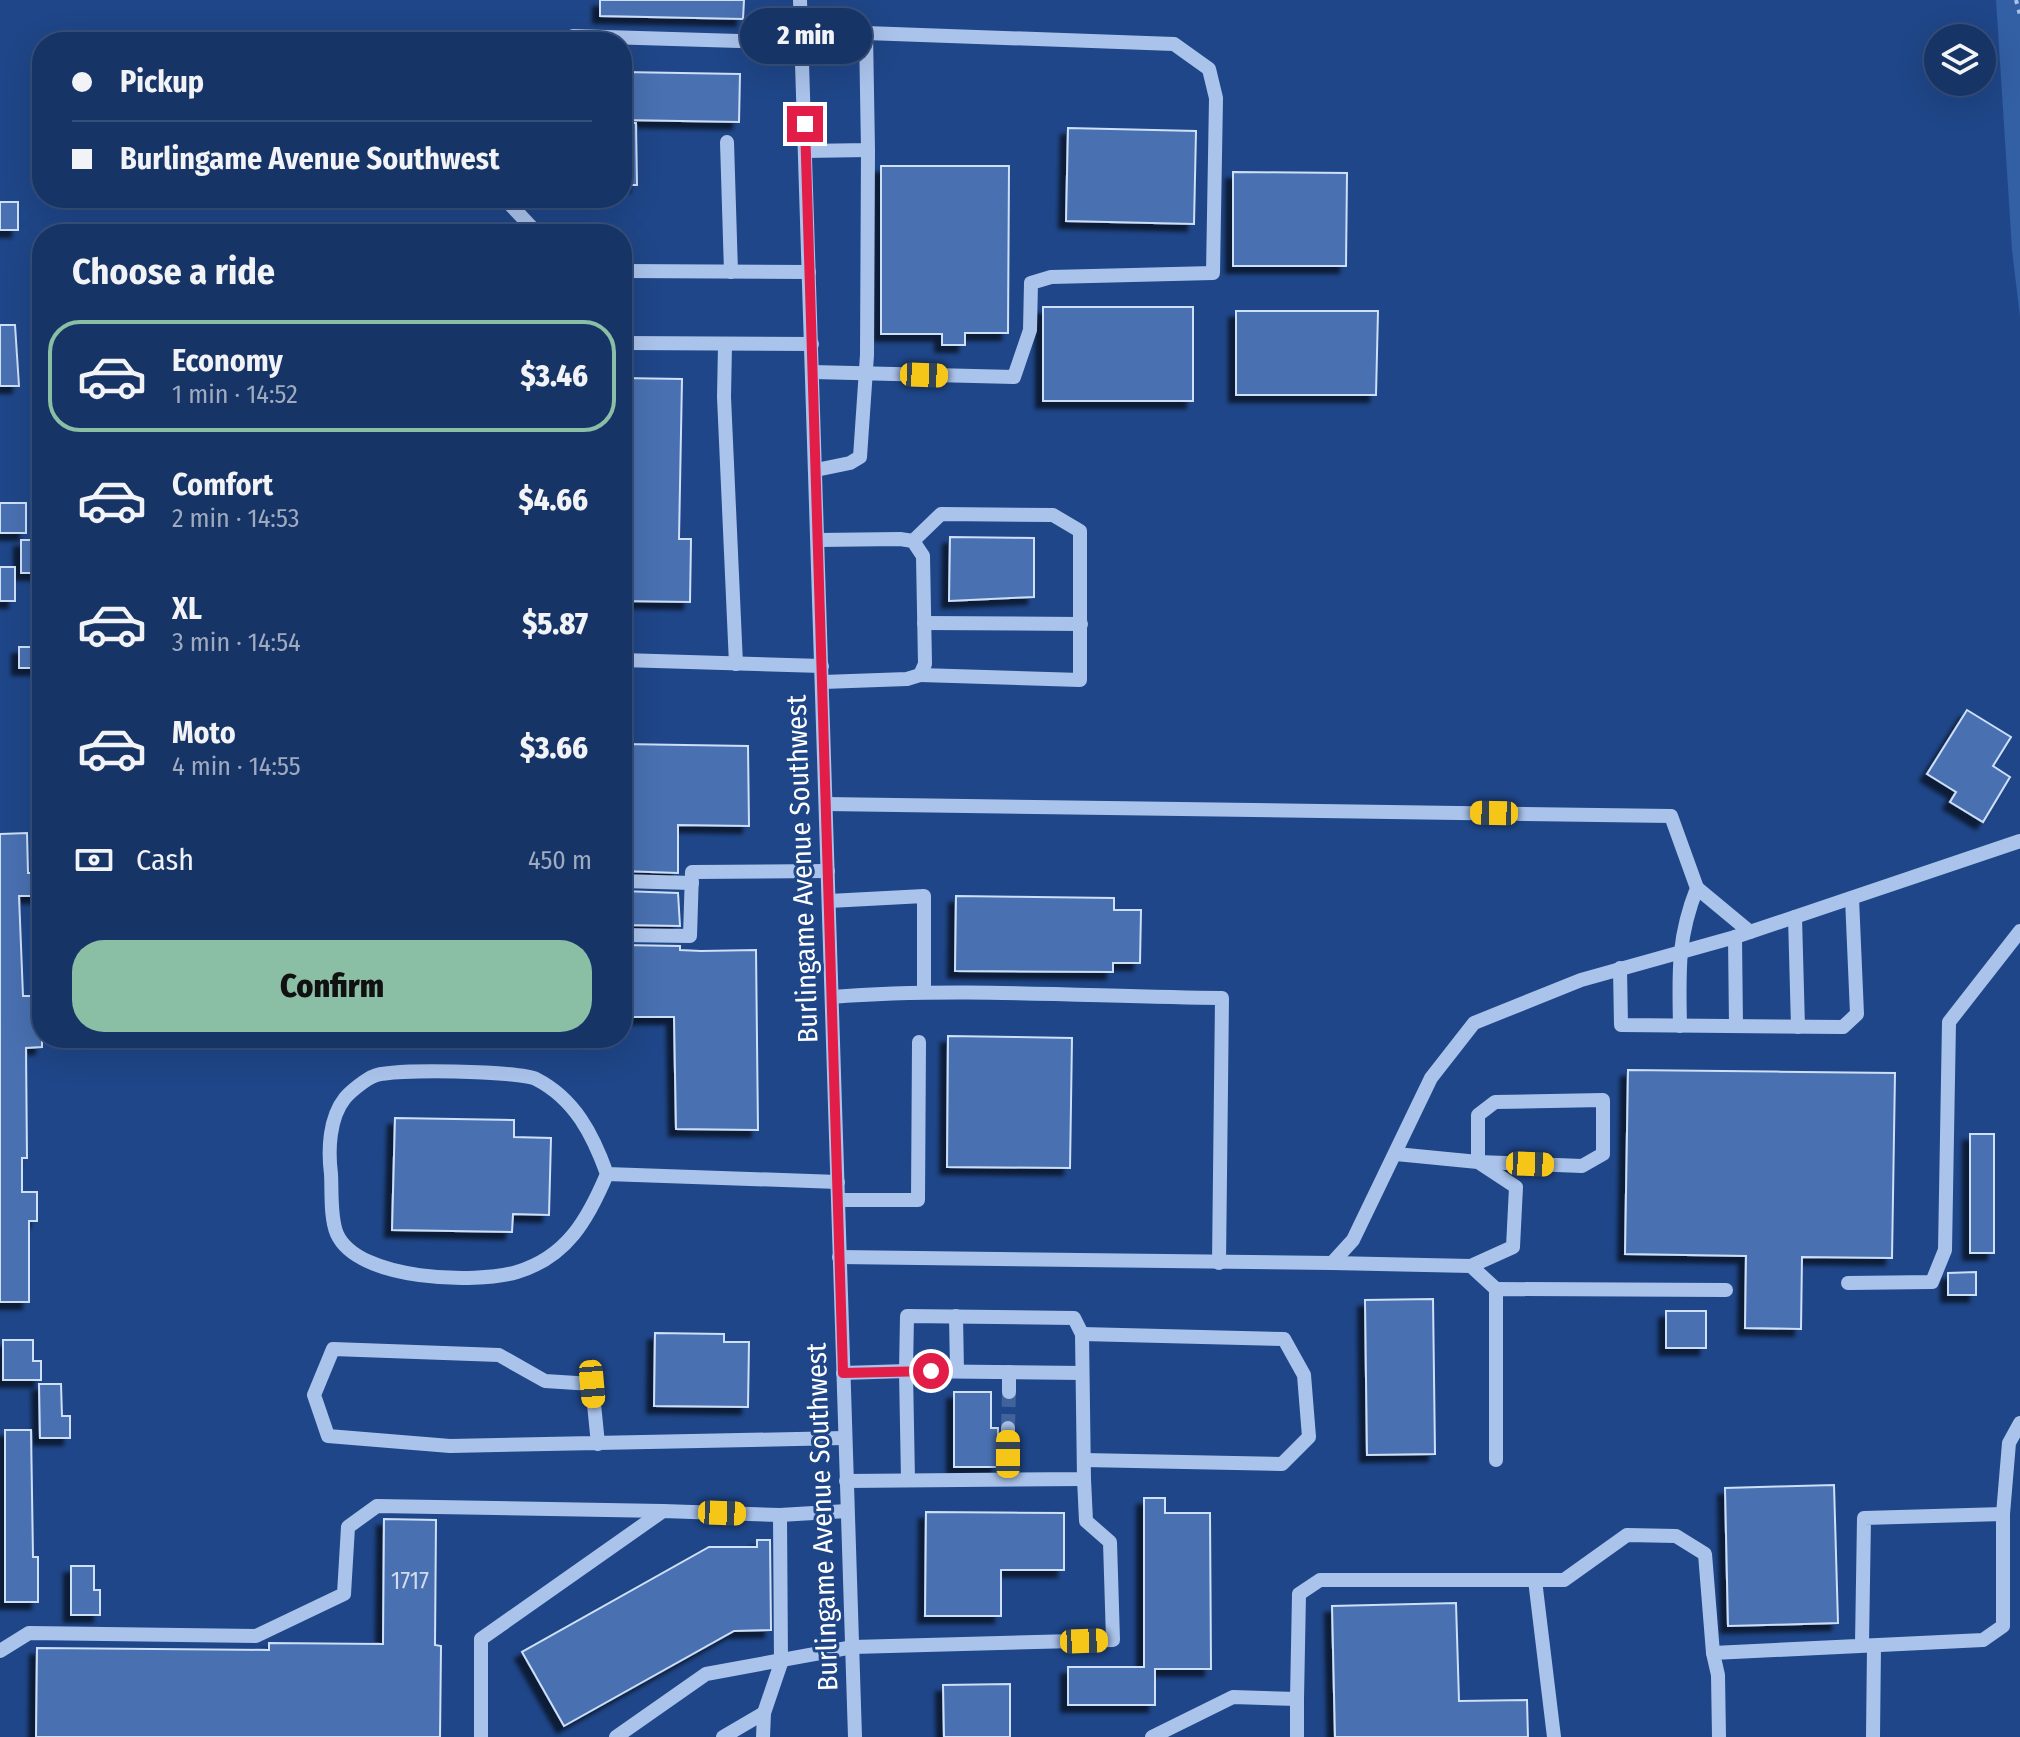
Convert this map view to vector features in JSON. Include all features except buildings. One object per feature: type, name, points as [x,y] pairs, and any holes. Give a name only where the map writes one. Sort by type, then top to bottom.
[{"type":"street","name":"Burlingame Avenue Southwest","points":[[800,0],[855,1737]]},
{"type":"street","points":[[816,470],[850,463],[860,457],[863,373],[867,355],[866,33]]},
{"type":"street","points":[[632,37],[802,38],[866,33],[1174,44],[1209,69],[1216,98],[1213,273],[1051,277],[1031,283],[1030,330],[1014,377],[813,372]]},
{"type":"street","points":[[727,142],[731,272]]},
{"type":"street","points":[[805,151],[868,150]]},
{"type":"street","points":[[513,208],[529,224]]},
{"type":"street","points":[[632,271],[809,272]]},
{"type":"street","points":[[632,343],[812,344]]},
{"type":"street","points":[[725,345],[724,397],[736,664]]},
{"type":"street","points":[[818,540],[913,541],[941,514],[1053,515],[1080,531],[1080,680],[920,675],[907,679],[823,682]]},
{"type":"street","points":[[913,541],[923,556],[925,664],[920,675]]},
{"type":"street","points":[[924,623],[1081,624]]},
{"type":"street","points":[[632,660],[822,666]]},
{"type":"street","points":[[826,804],[1671,816],[1697,888],[1750,932]]},
{"type":"street","points":[[1332,1263],[1353,1240],[1431,1078],[1474,1023],[1620,968],[1735,937],[2020,841]]},
{"type":"street","points":[[632,935],[690,936],[695,871],[828,871]]},
{"type":"street","points":[[632,881],[692,883]]},
{"type":"street","points":[[1680,1026],[1678,951],[1685,918],[1697,888]]},
{"type":"street","points":[[829,901],[924,896],[924,991]]},
{"type":"street","points":[[1620,968],[1621,1025],[1843,1027],[1857,1014],[1852,898]]},
{"type":"street","points":[[1795,917],[1798,1027]]},
{"type":"street","points":[[1848,1283],[1932,1282],[1945,1250],[1949,1022],[2020,931]]},
{"type":"street","points":[[1735,937],[1736,1026]]},
{"type":"street","points":[[832,997],[924,991],[1222,998],[1219,1263]]},
{"type":"street","points":[[838,1200],[918,1200],[919,1042]]},
{"type":"street","points":[[490,1073],[534,1078],[568,1102],[594,1136],[607,1174],[593,1207],[573,1239],[539,1266],[500,1277],[447,1278],[398,1271],[360,1258],[337,1234],[328,1149],[345,1098],[375,1075],[490,1073]]},
{"type":"street","points":[[1396,1154],[1478,1162],[1582,1166],[1603,1154],[1603,1100],[1495,1102],[1478,1115],[1478,1162]]},
{"type":"street","points":[[839,1257],[1471,1266],[1513,1247],[1516,1187],[1478,1162]]},
{"type":"street","points":[[607,1174],[838,1182]]},
{"type":"street","points":[[1471,1266],[1496,1289],[1726,1290]]},
{"type":"street","points":[[1496,1289],[1496,1460]]},
{"type":"street","points":[[616,1737],[706,1674],[781,1663],[853,1647],[1113,1640],[1110,1542],[1086,1521],[1082,1334],[1074,1318],[907,1316],[908,1480]]},
{"type":"street","points":[[956,1316],[957,1371]]},
{"type":"street","points":[[1082,1334],[1284,1339],[1304,1375],[1309,1437],[1282,1464],[1084,1460]]},
{"type":"street","points":[[598,1444],[592,1384],[545,1381],[499,1355],[333,1349],[314,1395],[328,1436],[450,1446],[598,1444],[844,1438]]},
{"type":"street","points":[[1009,1372],[1009,1392]]},
{"type":"street","points":[[843,1373],[1082,1373]]},
{"type":"street","points":[[1713,1653],[1983,1640],[2003,1626],[2003,1514],[2009,1443],[2020,1423]]},
{"type":"street","points":[[1008,1428],[1008,1479]]},
{"type":"street","points":[[846,1481],[1084,1479]]},
{"type":"street","points":[[0,1651],[29,1633],[256,1636],[344,1594],[348,1527],[377,1506],[780,1515],[847,1511]]},
{"type":"street","points":[[481,1737],[481,1639],[663,1511]]},
{"type":"street","points":[[1873,1737],[1864,1518],[2003,1514]]},
{"type":"street","points":[[763,1737],[764,1713],[781,1663],[780,1515]]},
{"type":"street","points":[[1297,1737],[1299,1594],[1320,1580],[1564,1580],[1627,1535],[1676,1536],[1705,1554],[1713,1653],[1718,1675],[1719,1737]]},
{"type":"street","points":[[1535,1580],[1554,1737]]},
{"type":"street","points":[[1152,1737],[1233,1697],[1297,1699]]},
{"type":"street","points":[[723,1737],[764,1713]]},
{"type":"path","points":[[2016,0],[2020,15]]},
{"type":"shaded area","points":[[1996,0],[2020,0],[2020,317],[2012,250]]},
{"type":"tunnel","points":[[1008,1428],[1009,1392]]},
{"type":"route","points":[[805,124],[843,1373],[931,1371]]}]
